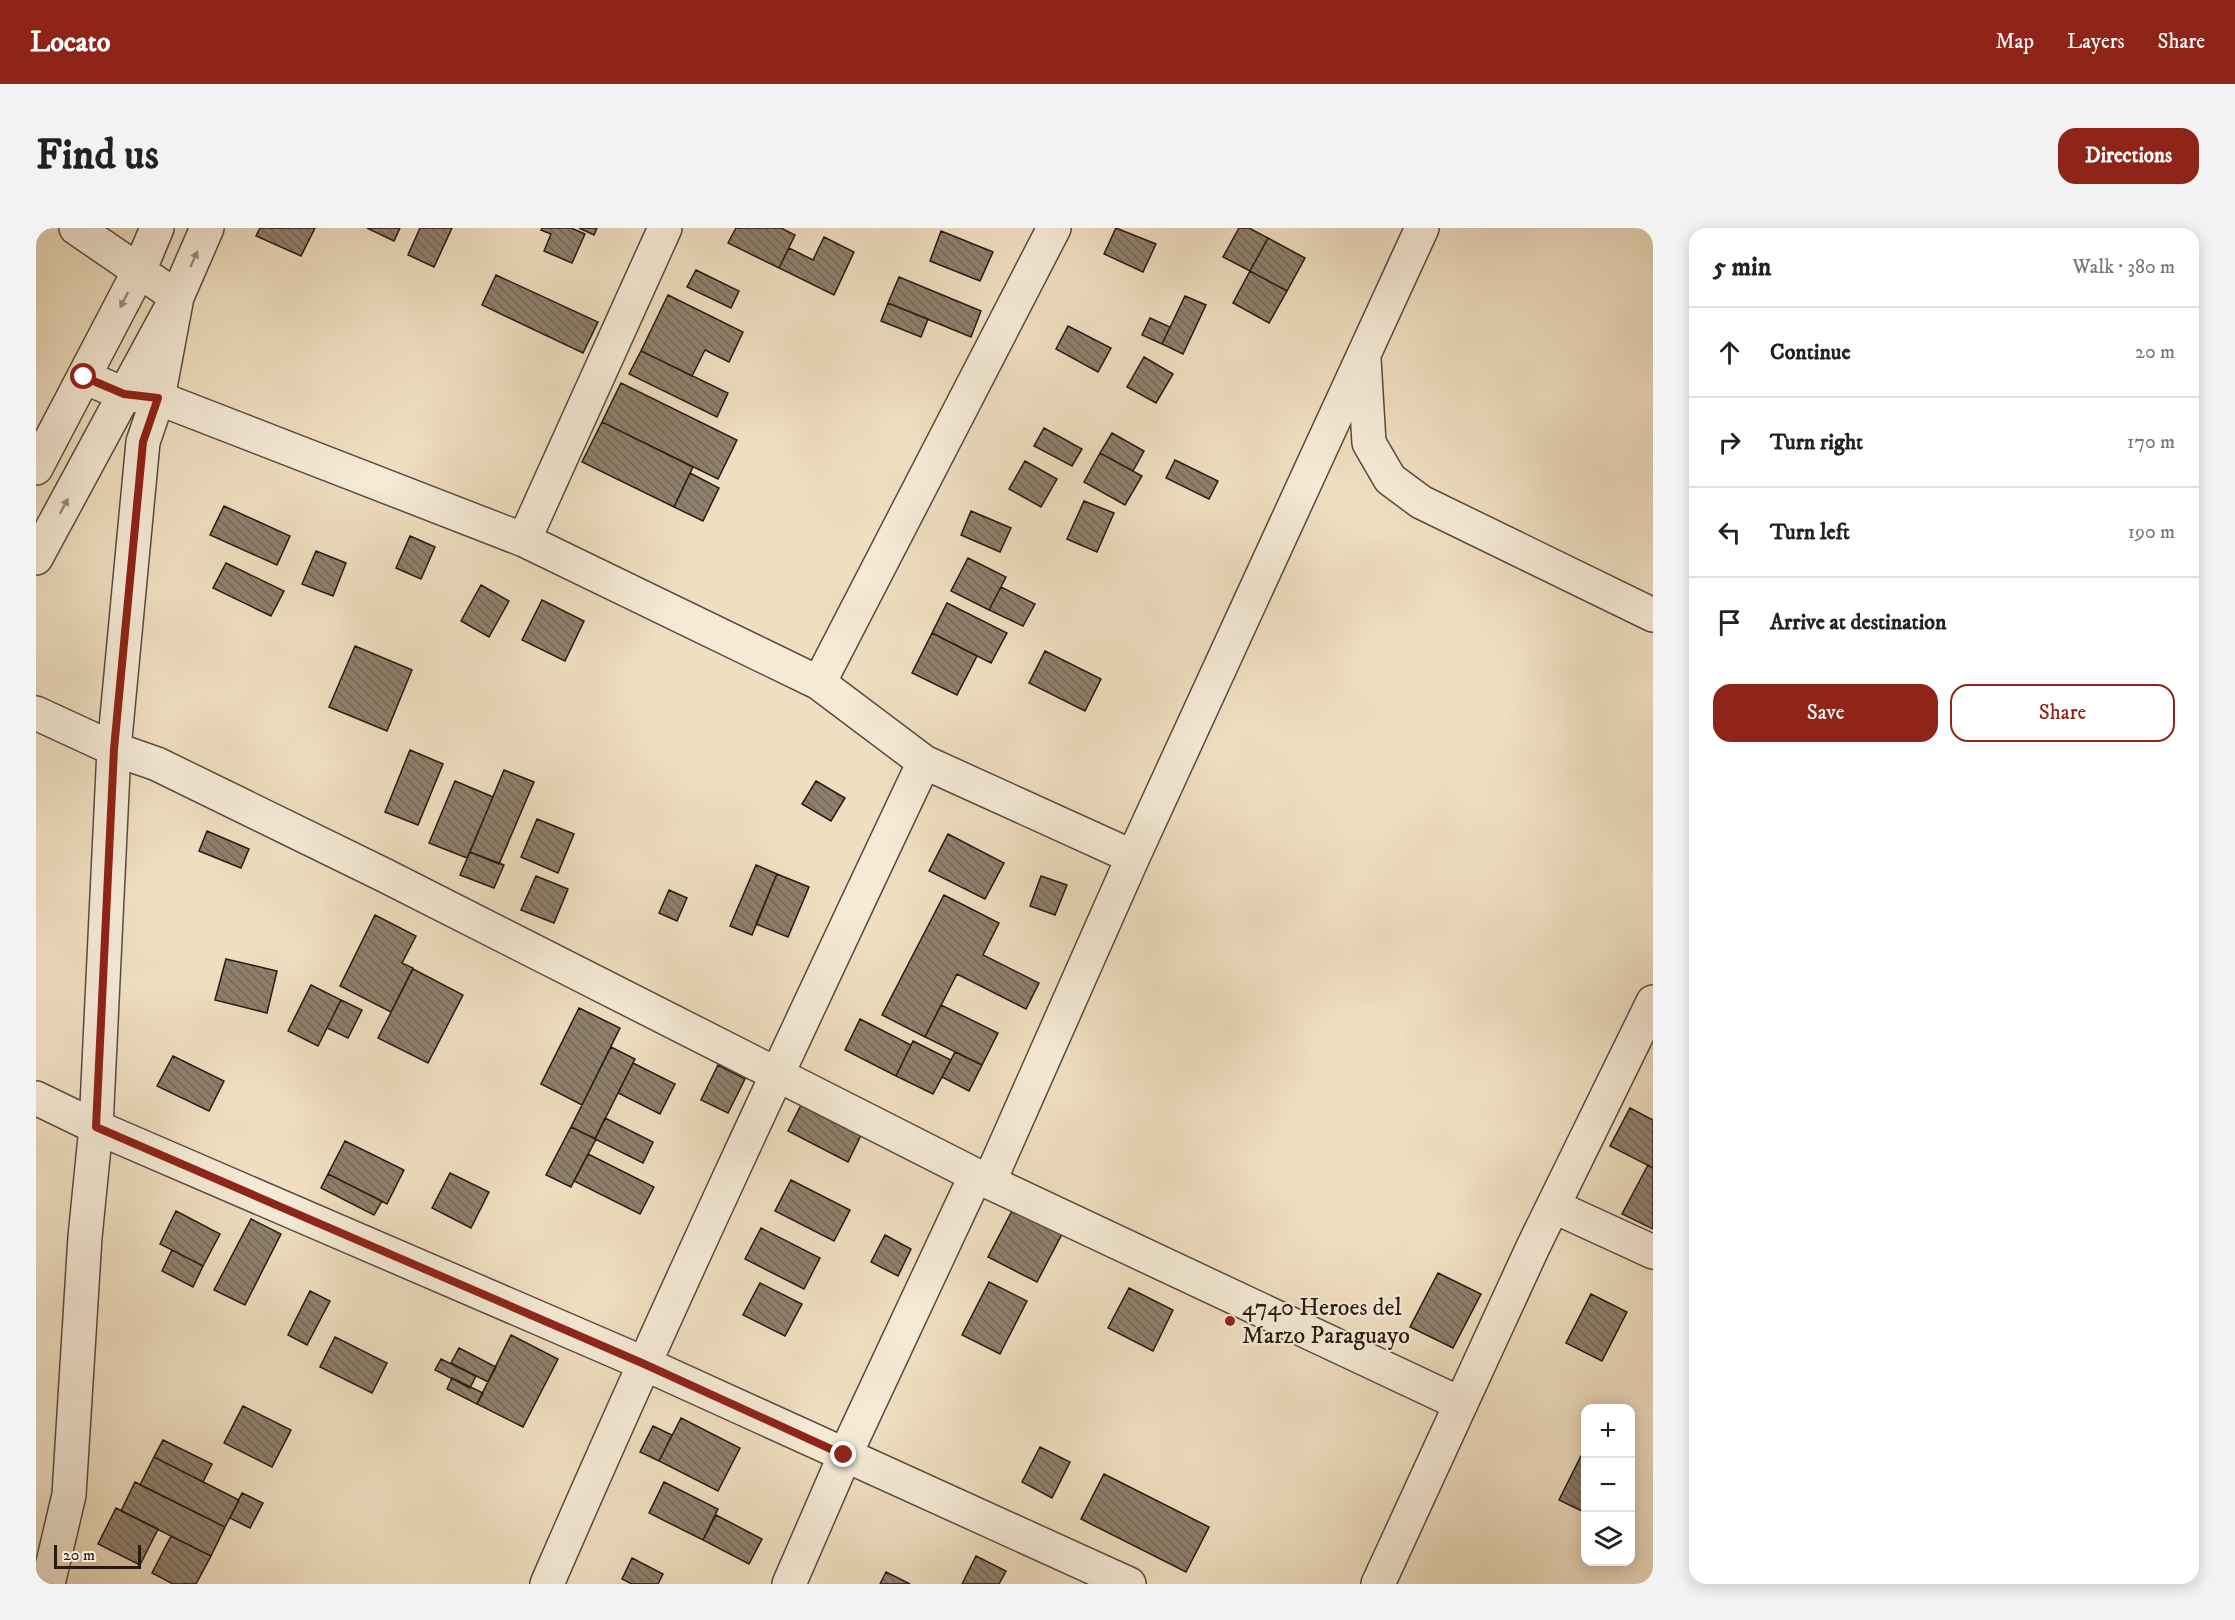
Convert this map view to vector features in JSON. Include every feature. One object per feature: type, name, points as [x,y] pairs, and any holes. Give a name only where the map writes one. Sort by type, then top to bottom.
[{"type":"street","points":[[76,228],[177,297]]},
{"type":"street","points":[[36,468],[139,271],[157,228]]},
{"type":"street","points":[[36,558],[177,297],[207,228]]},
{"type":"street","points":[[524,540],[665,228]]},
{"type":"street","points":[[819,683],[1054,228]]},
{"type":"street","points":[[789,1584],[844,1455],[982,1178],[1422,228]]},
{"type":"street","points":[[48,1584],[69,1495],[85,1237],[96,1127],[114,749],[143,442],[158,398],[177,297]]},
{"type":"street","points":[[1364,354],[1369,443],[1390,480],[1421,502],[1653,615]]},
{"type":"street","points":[[84,377],[124,394],[158,398],[524,540],[819,683],[924,762],[1133,856]]},
{"type":"street","points":[[36,713],[114,749],[158,764],[982,1178],[1461,1404]]},
{"type":"street","points":[[547,1584],[642,1363],[776,1073],[924,762]]},
{"type":"street","points":[[1378,1584],[1553,1206],[1653,1002]]},
{"type":"street","points":[[36,1098],[96,1127],[642,1363],[1129,1584]]},
{"type":"street","points":[[1553,1206],[1653,1252]]},
{"type":"building","points":[[260,228],[315,228],[301,256],[256,236]]},
{"type":"building","points":[[367,228],[400,228],[394,241]]},
{"type":"building","points":[[420,228],[452,228],[434,267],[408,255]]},
{"type":"building","points":[[542,228],[571,228],[585,234],[572,263],[544,251],[551,234],[541,230]]},
{"type":"building","points":[[579,228],[597,228],[594,235]]},
{"type":"building","points":[[736,228],[781,228],[795,235],[779,268],[728,243]]},
{"type":"building","points":[[1116,228],[1156,244],[1143,272],[1104,254]]},
{"type":"building","points":[[1239,228],[1249,228],[1268,238],[1250,271],[1223,257]]},
{"type":"building","points":[[941,231],[993,252],[980,281],[930,261]]},
{"type":"building","points":[[824,237],[854,252],[834,295],[779,268],[789,248],[813,260]]},
{"type":"building","points":[[1268,238],[1305,258],[1287,291],[1250,271]]},
{"type":"building","points":[[696,270],[739,291],[731,308],[687,287]]},
{"type":"building","points":[[1250,271],[1287,291],[1269,323],[1233,303]]},
{"type":"building","points":[[496,275],[598,322],[583,353],[482,305]]},
{"type":"building","points":[[899,277],[981,311],[971,337],[888,303]]},
{"type":"building","points":[[668,295],[743,332],[729,362],[705,350],[692,376],[641,351]]},
{"type":"building","points":[[1185,296],[1206,305],[1183,354],[1162,344]]},
{"type":"building","points":[[888,303],[928,319],[921,337],[881,321]]},
{"type":"building","points":[[1150,318],[1170,327],[1162,344],[1142,335]]},
{"type":"building","points":[[1068,326],[1111,348],[1098,372],[1056,349]]},
{"type":"building","points":[[641,351],[728,393],[717,417],[629,374]]},
{"type":"building","points":[[1144,357],[1173,374],[1156,403],[1127,387]]},
{"type":"building","points":[[621,383],[737,440],[718,479],[602,422]]},
{"type":"building","points":[[602,422],[693,467],[674,507],[582,462]]},
{"type":"building","points":[[1044,428],[1082,449],[1072,466],[1034,446]]},
{"type":"building","points":[[1112,433],[1144,451],[1133,471],[1100,453]]},
{"type":"building","points":[[1100,453],[1142,476],[1125,505],[1084,482]]},
{"type":"building","points":[[1175,460],[1218,481],[1209,499],[1166,478]]},
{"type":"building","points":[[1025,461],[1057,479],[1041,507],[1009,489]]},
{"type":"building","points":[[690,473],[719,488],[703,521],[674,507]]},
{"type":"building","points":[[1084,501],[1114,513],[1097,552],[1067,539]]},
{"type":"building","points":[[224,506],[290,536],[277,565],[210,535]]},
{"type":"building","points":[[971,511],[1011,528],[1000,552],[961,535]]},
{"type":"building","points":[[410,536],[435,547],[421,579],[396,568]]},
{"type":"building","points":[[316,551],[346,563],[333,596],[302,584]]},
{"type":"building","points":[[968,558],[1006,577],[989,610],[951,591]]},
{"type":"building","points":[[226,563],[284,591],[271,616],[213,588]]},
{"type":"building","points":[[481,585],[509,601],[489,637],[461,621]]},
{"type":"building","points":[[1001,587],[1035,604],[1023,626],[989,610]]},
{"type":"building","points":[[542,600],[584,621],[565,661],[522,640]]},
{"type":"building","points":[[947,603],[1007,633],[991,663],[932,633]]},
{"type":"building","points":[[932,633],[977,656],[957,695],[912,673]]},
{"type":"building","points":[[355,646],[412,670],[387,731],[329,707]]},
{"type":"building","points":[[1045,651],[1101,679],[1085,711],[1029,683]]},
{"type":"building","points":[[410,750],[443,764],[418,825],[385,812]]},
{"type":"building","points":[[504,770],[534,782],[499,864],[470,852]]},
{"type":"building","points":[[455,781],[493,797],[467,858],[429,843]]},
{"type":"building","points":[[816,781],[845,798],[831,821],[802,804]]},
{"type":"building","points":[[537,819],[574,834],[558,873],[521,857]]},
{"type":"building","points":[[207,831],[249,849],[241,868],[199,851]]},
{"type":"building","points":[[948,834],[1004,863],[985,899],[929,871]]},
{"type":"building","points":[[470,852],[504,865],[494,888],[460,875]]},
{"type":"building","points":[[756,865],[777,874],[752,935],[730,926]]},
{"type":"building","points":[[777,874],[809,887],[788,937],[756,924]]},
{"type":"building","points":[[536,876],[568,889],[554,923],[521,910]]},
{"type":"building","points":[[1041,876],[1067,885],[1055,915],[1030,906]]},
{"type":"building","points":[[669,890],[687,898],[677,921],[659,913]]},
{"type":"building","points":[[944,895],[999,923],[983,955],[1039,983],[1026,1009],[957,974],[925,1037],[882,1015]]},
{"type":"building","points":[[375,915],[416,936],[402,963],[413,968],[391,1012],[340,986]]},
{"type":"building","points":[[226,959],[277,971],[267,1013],[215,1000]]},
{"type":"building","points":[[413,969],[463,995],[428,1063],[378,1038]]},
{"type":"building","points":[[311,985],[341,1000],[318,1046],[288,1031]]},
{"type":"building","points":[[341,1000],[362,1010],[348,1038],[327,1028]]},
{"type":"building","points":[[941,1005],[998,1033],[982,1065],[925,1037]]},
{"type":"building","points":[[579,1008],[620,1028],[582,1105],[541,1084]]},
{"type":"building","points":[[860,1019],[911,1045],[896,1076],[845,1050]]},
{"type":"building","points":[[913,1041],[951,1060],[933,1094],[896,1076]]},
{"type":"building","points":[[611,1047],[635,1059],[595,1139],[571,1127]]},
{"type":"building","points":[[955,1052],[982,1065],[969,1091],[942,1077]]},
{"type":"building","points":[[173,1056],[224,1081],[209,1111],[157,1086]]},
{"type":"building","points":[[633,1063],[675,1084],[660,1114],[618,1093]]},
{"type":"building","points":[[718,1065],[745,1079],[728,1113],[701,1100]]},
{"type":"building","points":[[802,1103],[862,1133],[848,1162],[788,1131]]},
{"type":"building","points":[[1630,1108],[1653,1120],[1653,1168],[1610,1146]]},
{"type":"building","points":[[605,1118],[653,1142],[643,1163],[595,1139]]},
{"type":"building","points":[[571,1127],[596,1139],[571,1187],[546,1175]]},
{"type":"building","points":[[345,1141],[404,1170],[387,1204],[328,1174]]},
{"type":"building","points":[[588,1154],[654,1187],[640,1214],[574,1181]]},
{"type":"building","points":[[1648,1165],[1653,1168],[1653,1229],[1622,1214]]},
{"type":"building","points":[[450,1173],[489,1192],[471,1228],[432,1208]]},
{"type":"building","points":[[328,1174],[382,1201],[374,1215],[321,1188]]},
{"type":"building","points":[[791,1180],[850,1210],[834,1241],[775,1211]]},
{"type":"building","points":[[1013,1209],[1062,1234],[1037,1282],[988,1257]]},
{"type":"building","points":[[176,1211],[220,1234],[203,1266],[160,1244]]},
{"type":"building","points":[[251,1219],[281,1234],[245,1305],[214,1290]]},
{"type":"building","points":[[761,1228],[820,1258],[804,1289],[745,1259]]},
{"type":"building","points":[[885,1235],[911,1249],[898,1276],[871,1262]]},
{"type":"building","points":[[172,1250],[203,1266],[193,1287],[162,1271]]},
{"type":"building","points":[[1438,1273],[1481,1294],[1453,1348],[1410,1327]]},
{"type":"building","points":[[989,1282],[1027,1301],[1000,1354],[962,1335]]},
{"type":"building","points":[[760,1283],[802,1304],[785,1336],[743,1315]]},
{"type":"building","points":[[1129,1288],[1173,1310],[1153,1351],[1108,1328]]},
{"type":"building","points":[[310,1291],[330,1301],[307,1345],[288,1335]]},
{"type":"building","points":[[1591,1294],[1627,1312],[1602,1361],[1566,1343]]},
{"type":"building","points":[[511,1335],[558,1359],[523,1427],[477,1404]]},
{"type":"building","points":[[335,1337],[387,1363],[372,1393],[320,1367]]},
{"type":"building","points":[[459,1348],[496,1367],[488,1382],[451,1363]]},
{"type":"building","points":[[441,1359],[476,1376],[470,1388],[435,1370]]},
{"type":"building","points":[[452,1378],[483,1393],[477,1404],[447,1389]]},
{"type":"building","points":[[243,1406],[291,1430],[272,1467],[224,1443]]},
{"type":"building","points":[[681,1418],[740,1448],[718,1491],[659,1461]]},
{"type":"building","points":[[653,1426],[672,1435],[659,1461],[640,1452]]},
{"type":"building","points":[[163,1440],[212,1464],[203,1482],[154,1457]]},
{"type":"building","points":[[1040,1447],[1070,1462],[1052,1498],[1022,1482]]},
{"type":"building","points":[[1581,1456],[1581,1511],[1559,1500]]},
{"type":"building","points":[[154,1457],[239,1500],[225,1527],[140,1485]]},
{"type":"building","points":[[1104,1474],[1209,1527],[1186,1572],[1081,1519]]},
{"type":"building","points":[[135,1482],[225,1527],[211,1556],[121,1511]]},
{"type":"building","points":[[664,1482],[718,1509],[703,1540],[649,1513]]},
{"type":"building","points":[[242,1493],[263,1503],[250,1528],[230,1518]]},
{"type":"building","points":[[116,1508],[158,1529],[140,1565],[98,1544]]},
{"type":"building","points":[[716,1515],[762,1539],[749,1564],[703,1540]]},
{"type":"building","points":[[171,1536],[211,1556],[196,1584],[173,1584],[152,1573]]},
{"type":"building","points":[[976,1556],[1006,1571],[999,1584],[962,1584]]},
{"type":"building","points":[[632,1558],[663,1574],[658,1584],[632,1584],[622,1579]]},
{"type":"building","points":[[886,1572],[910,1584],[880,1584]]},
{"type":"place","name":"4740 Heroes del Marzo Paraguayo","points":[[1230,1321]]},
{"type":"route","points":[[84,377],[124,394],[158,398],[143,442],[114,749],[96,1127],[642,1363],[844,1455]]}]
